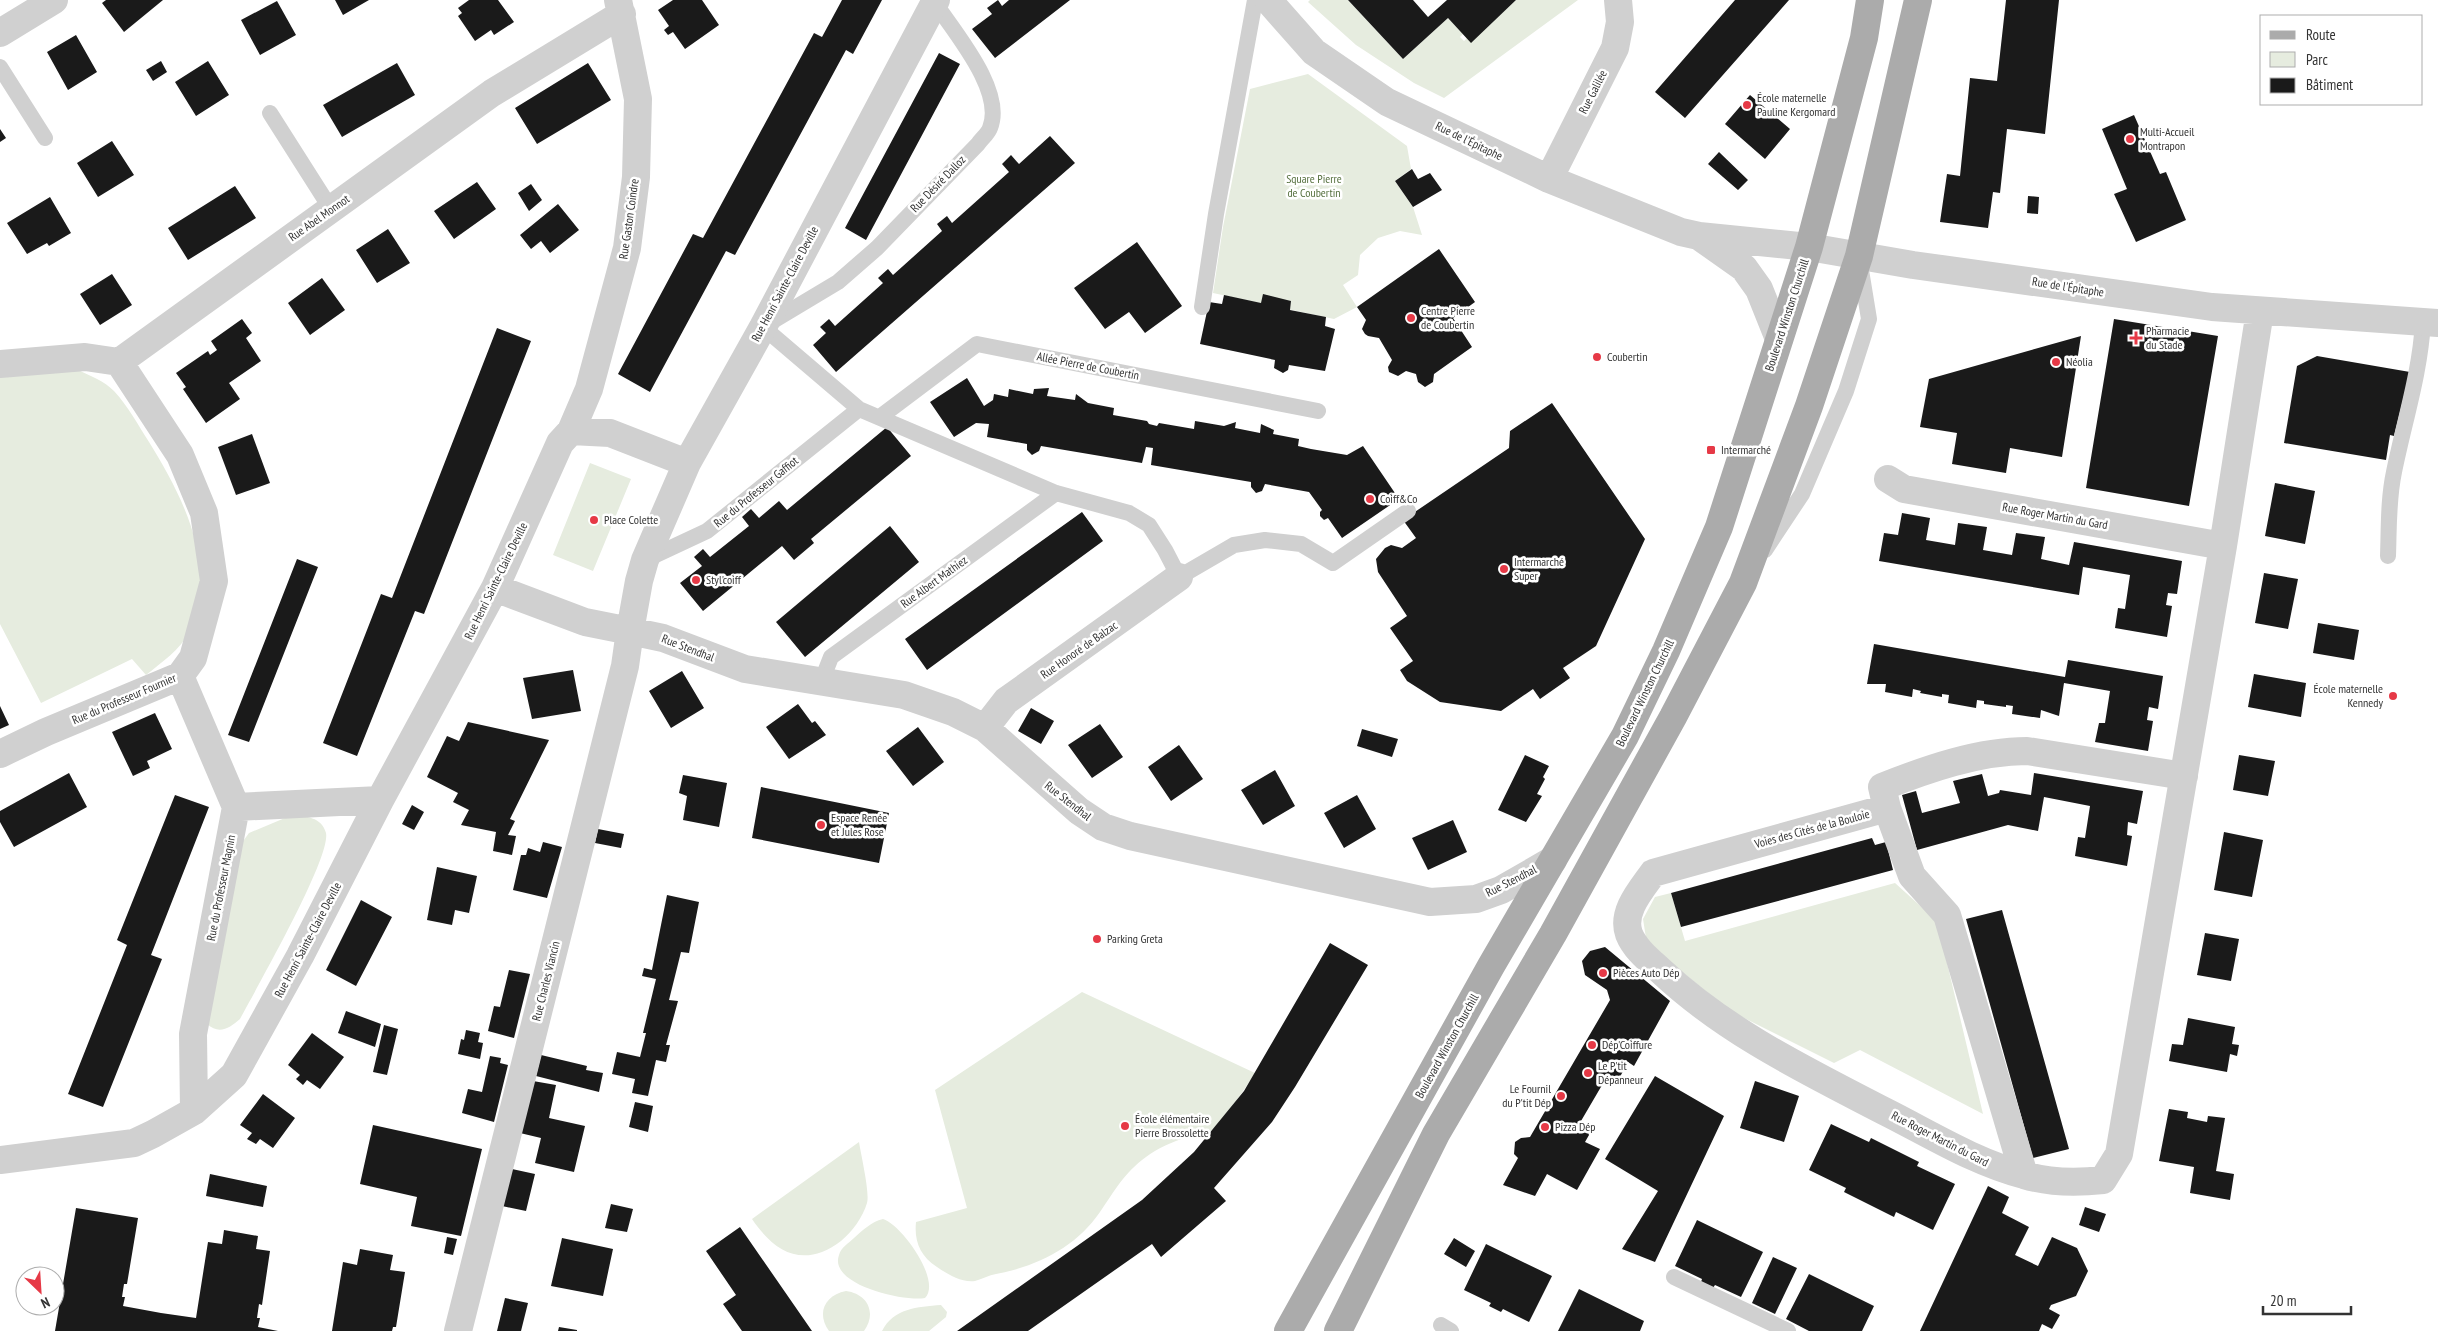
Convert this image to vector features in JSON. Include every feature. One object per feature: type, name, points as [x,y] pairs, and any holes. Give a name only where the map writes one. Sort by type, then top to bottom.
[{"type":"main road","name":"Boulevard Winston Churchill","points":[[1288,1331],[1552,860],[1625,736],[1666,651],[1719,527],[1809,247],[1864,38],[1870,0]]},
{"type":"main road","points":[[1338,1331],[1436,1134],[1553,934],[1659,743],[1743,583],[1809,406],[1859,256],[1918,0]]},
{"type":"street","points":[[0,33],[54,0]]},
{"type":"street","name":"Rue de l'Épitaphe","points":[[1268,0],[1314,52],[1387,102],[1549,179],[1680,232],[1699,236],[1809,247],[2104,292],[2260,311],[2431,323]]},
{"type":"street","name":"Rue Galilée","points":[[1549,179],[1615,48],[1620,22],[1618,0]]},
{"type":"street","name":"Rue Henri Sainte-Claire Deville","points":[[687,463],[763,327],[938,1]]},
{"type":"street","name":"Rue Abel Monnot","points":[[119,362],[492,93],[620,7]]},
{"type":"street","name":"Rue Gaston Coindre","points":[[571,431],[589,389],[627,248],[634,195],[638,98],[620,7]]},
{"type":"street","name":"Rue de l'Épitaphe","points":[[1699,236],[1744,268],[1759,289],[1779,339]]},
{"type":"street","name":"Rue Roger Martin du Gard","points":[[1629,934],[1639,951],[1689,997],[1770,1051],[1984,1162],[2024,1176],[2065,1182],[2103,1180],[2119,1154],[2224,546],[2260,311]]},
{"type":"street","points":[[0,364],[85,357],[119,362]]},
{"type":"street","name":"Rue du Professeur Fournier","points":[[0,754],[46,732],[180,676],[193,658],[214,580],[204,513],[180,455],[119,362]]},
{"type":"street","points":[[495,588],[585,622],[630,631],[639,581],[645,560],[687,463],[610,433],[571,431]]},
{"type":"street","name":"Rue Henri Sainte-Claire Deville","points":[[0,1160],[134,1143],[194,1111],[234,1075],[300,956],[380,800],[495,588],[560,443],[571,431]]},
{"type":"street","name":"Rue Roger Martin du Gard","points":[[1888,479],[1904,489],[2224,546]]},
{"type":"street","name":"Rue Honoré de Balzac","points":[[985,728],[1006,700],[1179,577]]},
{"type":"street","name":"Rue Stendhal","points":[[630,631],[663,638],[745,669],[822,680],[904,695],[952,712],[985,728],[1078,811],[1103,827],[1130,836],[1430,902],[1476,898],[1501,890],[1552,860]]},
{"type":"street","name":"Rue Charles Viancin","points":[[458,1331],[625,666],[630,631]]},
{"type":"street","points":[[180,676],[236,807],[380,800]]},
{"type":"street","points":[[1887,808],[1882,787],[1911,776],[2010,751],[2027,751],[2184,776]]},
{"type":"street","name":"Rue du Professeur Magnin","points":[[194,1111],[193,1034],[236,807]]},
{"type":"street","name":"Voies des Cités de la Bouloie","points":[[1629,934],[1627,921],[1632,903],[1653,873],[1887,808],[1912,876],[1947,915],[2024,1176]]},
{"type":"lane","points":[[1202,307],[1216,214],[1255,0]]},
{"type":"lane","name":"Rue Désiré Dalloz","points":[[763,327],[808,302],[845,276],[884,241],[978,144],[990,128],[992,104],[987,81],[938,1]]},
{"type":"lane","points":[[0,67],[44,138]]},
{"type":"lane","points":[[270,113],[331,209]]},
{"type":"lane","points":[[2388,556],[2389,508],[2393,474],[2431,323]]},
{"type":"lane","points":[[763,327],[858,409],[1056,493],[1129,513],[1149,525],[1179,577],[1234,545],[1265,540],[1301,544],[1333,563],[1408,511]]},
{"type":"lane","name":"Allée Pierre de Coubertin","points":[[880,417],[977,344],[1318,411]]},
{"type":"lane","name":"Rue du Professeur Gaffiot","points":[[645,560],[707,531],[858,409]]},
{"type":"lane","name":"Rue Albert Mathiez","points":[[822,680],[831,657],[1056,493]]},
{"type":"lane","points":[[1674,1277],[1788,1331]]},
{"type":"green space","points":[[1310,0],[1348,0],[1403,59],[1448,18],[1463,34],[1460,37],[1464,41],[1467,38],[1471,42],[1516,0],[1578,0],[1444,98],[1414,83],[1356,45],[1308,2]]},
{"type":"green space","name":"Square Pierre de Coubertin","points":[[1308,74],[1407,146],[1411,169],[1395,181],[1413,207],[1422,235],[1400,231],[1378,238],[1360,255],[1358,275],[1343,285],[1357,307],[1334,319],[1213,293],[1223,227],[1250,89]]},
{"type":"green space","points":[[78,370],[102,382],[114,391],[128,409],[174,485],[193,533],[199,558],[198,608],[189,632],[181,644],[146,675],[132,659],[41,703],[0,624],[0,373]]},
{"type":"green space","points":[[590,463],[631,479],[593,571],[553,555]]},
{"type":"green space","points":[[292,815],[312,818],[324,828],[326,833],[324,847],[317,868],[276,954],[240,1019],[224,1029],[216,1029],[207,1024],[241,844],[249,833]]},
{"type":"green space","points":[[1895,883],[1937,921],[1983,1114],[1860,1050],[1834,1063],[1730,1011],[1664,957],[1646,938],[1643,919],[1655,897],[1671,893],[1685,941]]},
{"type":"green space","points":[[1082,992],[1255,1073],[1214,1129],[1165,1146],[1138,1163],[1120,1182],[1090,1224],[1068,1245],[1027,1266],[975,1281],[965,1281],[955,1277],[941,1270],[926,1258],[919,1248],[916,1235],[916,1222],[967,1208],[935,1090]]},
{"type":"green space","points":[[859,1142],[868,1198],[863,1214],[849,1233],[841,1241],[815,1254],[791,1253],[770,1241],[752,1219]]},
{"type":"green space","points":[[883,1219],[900,1231],[918,1254],[928,1279],[929,1290],[925,1298],[902,1297],[870,1289],[856,1283],[845,1275],[839,1266],[839,1255],[843,1247],[867,1227]]},
{"type":"green space","points":[[846,1291],[860,1296],[868,1305],[870,1318],[864,1331],[829,1331],[825,1324],[823,1311],[828,1301],[833,1296]]},
{"type":"green space","points":[[941,1305],[947,1312],[946,1317],[929,1331],[882,1331],[887,1323],[900,1313],[915,1308]]},
{"type":"building","points":[[106,0],[163,0],[124,32],[102,3]]},
{"type":"building","points":[[335,0],[369,0],[343,15]]},
{"type":"building","points":[[469,0],[498,0],[514,22],[494,35],[491,30],[475,41],[458,16],[462,13],[458,8]]},
{"type":"building","points":[[673,0],[702,0],[719,25],[685,49],[673,32],[668,35],[664,30],[669,26],[658,10]]},
{"type":"building","points":[[842,0],[882,0],[853,54],[846,50],[735,255],[726,251],[650,392],[618,374],[693,234],[703,238],[814,33],[822,37]]},
{"type":"building","points":[[998,0],[1002,6],[1009,0],[1070,0],[995,58],[972,29],[992,14],[987,8]]},
{"type":"building","points":[[1348,0],[1413,0],[1428,17],[1447,0],[1516,0],[1471,43],[1448,18],[1403,59]]},
{"type":"building","points":[[1735,0],[1789,0],[1685,118],[1655,92]]},
{"type":"building","points":[[2006,0],[2059,0],[2045,134],[2007,129],[2000,193],[1993,192],[1988,228],[1940,222],[1947,174],[1960,176],[1970,78],[1997,81]]},
{"type":"building","points":[[277,1],[296,35],[260,55],[241,20]]},
{"type":"building","points":[[76,35],[97,72],[68,90],[47,52]]},
{"type":"building","points":[[939,53],[960,64],[866,240],[845,228]]},
{"type":"building","points":[[161,61],[167,72],[153,81],[146,70]]},
{"type":"building","points":[[208,61],[229,95],[196,116],[175,82]]},
{"type":"building","points":[[397,63],[415,95],[342,137],[323,105]]},
{"type":"building","points":[[588,63],[611,100],[537,144],[515,108]]},
{"type":"building","points":[[1750,95],[1790,129],[1765,159],[1725,124]]},
{"type":"building","points":[[2134,115],[2160,174],[2166,172],[2186,220],[2136,242],[2114,194],[2127,189],[2102,129]]},
{"type":"building","points":[[0,129],[6,138],[0,142]]},
{"type":"building","points":[[1050,136],[1075,163],[836,372],[813,345],[826,333],[820,327],[829,319],[835,326],[883,283],[878,278],[888,269],[893,275],[942,231],[937,224],[947,216],[952,223],[1009,172],[1002,164],[1011,155],[1019,164]]},
{"type":"building","points":[[112,141],[134,175],[98,197],[77,163]]},
{"type":"building","points":[[1719,152],[1748,180],[1738,190],[1708,164]]},
{"type":"building","points":[[1412,169],[1418,179],[1430,173],[1442,190],[1413,207],[1395,181]]},
{"type":"building","points":[[477,182],[496,209],[454,239],[434,211]]},
{"type":"building","points":[[531,184],[542,200],[529,211],[518,193]]},
{"type":"building","points":[[235,186],[256,218],[188,260],[168,228]]},
{"type":"building","points":[[2028,196],[2039,197],[2038,214],[2027,213]]},
{"type":"building","points":[[50,197],[71,233],[49,246],[47,243],[27,254],[7,223]]},
{"type":"building","points":[[558,204],[579,230],[550,253],[541,241],[531,249],[520,235]]},
{"type":"building","points":[[388,229],[410,263],[377,283],[356,250]]},
{"type":"building","points":[[1137,242],[1182,306],[1145,333],[1129,312],[1105,329],[1074,288]]},
{"type":"building","name":"Centre Pierre de Coubertin","points":[[1439,249],[1475,302],[1453,318],[1472,347],[1434,374],[1433,382],[1425,387],[1418,382],[1416,374],[1406,371],[1398,376],[1389,372],[1388,367],[1392,360],[1379,338],[1365,334],[1362,329],[1366,320],[1357,307]]},
{"type":"building","points":[[112,274],[132,305],[100,325],[80,294]]},
{"type":"building","points":[[322,278],[345,310],[310,335],[288,303]]},
{"type":"building","points":[[1263,294],[1291,301],[1290,310],[1326,317],[1325,326],[1335,329],[1325,371],[1289,365],[1288,370],[1283,373],[1274,368],[1275,360],[1200,344],[1209,302],[1222,304],[1224,295],[1261,303]]},
{"type":"building","points":[[242,319],[252,333],[246,338],[261,361],[229,383],[240,399],[206,423],[183,389],[186,387],[176,373],[208,351],[210,355],[217,350],[211,341]]},
{"type":"building","points":[[2114,319],[2218,336],[2189,506],[2086,488]]},
{"type":"building","points":[[497,328],[531,341],[424,614],[415,611],[357,756],[323,743],[381,594],[392,598]]},
{"type":"building","points":[[2081,336],[2062,457],[2010,448],[2006,473],[1952,464],[1957,433],[1920,427],[1929,379]]},
{"type":"building","points":[[2317,356],[2410,372],[2394,436],[2390,435],[2386,460],[2284,443],[2297,366]]},
{"type":"building","points":[[967,378],[984,406],[993,400],[994,394],[1008,397],[1009,389],[1033,394],[1034,389],[1049,388],[1047,396],[1075,400],[1076,394],[1088,403],[1114,408],[1113,415],[1147,421],[1149,424],[1157,426],[1159,423],[1194,429],[1195,421],[1224,426],[1236,422],[1235,428],[1260,433],[1261,424],[1274,430],[1273,434],[1299,439],[1298,446],[1311,449],[1347,455],[1363,446],[1399,499],[1342,538],[1328,518],[1324,520],[1320,516],[1322,510],[1309,492],[1265,484],[1262,491],[1256,493],[1251,487],[1251,482],[1151,465],[1153,448],[1146,447],[1142,463],[1041,446],[1039,451],[1032,455],[1027,450],[1027,444],[987,437],[989,424],[976,423],[954,437],[930,402]]},
{"type":"building","name":"Intermarché Super","points":[[1552,403],[1645,539],[1596,646],[1563,668],[1570,678],[1540,699],[1533,689],[1501,711],[1440,702],[1407,681],[1400,670],[1413,661],[1390,628],[1407,616],[1378,572],[1376,559],[1385,548],[1391,545],[1402,548],[1416,538],[1403,520],[1509,448],[1510,431]]},
{"type":"building","points":[[887,427],[911,456],[811,539],[814,543],[794,560],[782,546],[703,611],[680,583],[702,566],[694,557],[703,549],[710,557],[749,526],[742,517],[751,509],[759,518],[779,501],[787,510]]},
{"type":"building","points":[[252,434],[270,483],[236,495],[218,447]]},
{"type":"building","points":[[2275,483],[2315,491],[2305,544],[2265,536]]},
{"type":"building","points":[[1082,512],[1103,541],[927,670],[905,639]]},
{"type":"building","points":[[1902,513],[1930,518],[1926,540],[1955,545],[1958,523],[1987,527],[1983,550],[2012,555],[2016,533],[2045,537],[2041,559],[2069,565],[2074,542],[2182,561],[2177,594],[2168,593],[2166,605],[2172,606],[2167,637],[2115,628],[2118,608],[2125,609],[2130,575],[2083,567],[2079,595],[1879,561],[1884,533],[1898,535]]},
{"type":"building","points":[[890,526],[919,562],[805,657],[776,622]]},
{"type":"building","points":[[297,559],[318,567],[249,742],[228,735]]},
{"type":"building","points":[[2264,573],[2298,579],[2288,629],[2255,623]]},
{"type":"building","points":[[2318,623],[2359,630],[2354,660],[2313,653]]},
{"type":"building","points":[[1874,644],[2065,677],[2068,660],[2163,676],[2158,709],[2149,707],[2147,720],[2153,721],[2148,751],[2095,742],[2099,723],[2105,723],[2110,691],[2064,683],[2059,716],[2041,710],[2040,718],[2012,714],[2013,706],[1984,704],[1984,701],[1977,700],[1976,708],[1948,703],[1949,695],[1942,694],[1942,697],[1920,693],[1921,691],[1913,689],[1912,697],[1885,692],[1886,684],[1867,684]]},
{"type":"building","points":[[573,670],[581,711],[532,719],[523,678]]},
{"type":"building","points":[[682,671],[704,708],[671,728],[649,691]]},
{"type":"building","points":[[2254,674],[2306,683],[2301,717],[2248,707]]},
{"type":"building","points":[[798,704],[812,723],[815,721],[826,735],[789,759],[766,727]]},
{"type":"building","points":[[0,706],[9,725],[0,729]]},
{"type":"building","points":[[1031,708],[1054,721],[1041,744],[1018,731]]},
{"type":"building","points":[[155,713],[172,749],[147,761],[150,768],[133,776],[112,732]]},
{"type":"building","points":[[468,722],[549,740],[510,819],[515,821],[508,835],[516,836],[512,855],[493,851],[496,832],[461,825],[469,810],[453,802],[458,793],[427,777],[447,736],[459,741]]},
{"type":"building","points":[[1100,724],[1123,757],[1092,778],[1068,745]]},
{"type":"building","points":[[918,727],[944,762],[913,786],[886,751]]},
{"type":"building","points":[[1362,729],[1398,739],[1392,757],[1357,746]]},
{"type":"building","points":[[1179,745],[1203,779],[1171,801],[1148,767]]},
{"type":"building","points":[[1525,755],[1549,766],[1537,794],[1542,796],[1526,822],[1498,810]]},
{"type":"building","points":[[2239,755],[2275,761],[2268,796],[2233,790]]},
{"type":"building","points":[[1275,770],[1295,806],[1263,825],[1241,790]]},
{"type":"building","points":[[69,773],[87,807],[14,847],[0,822],[0,811]]},
{"type":"building","points":[[2034,773],[2143,791],[2137,824],[2128,822],[2127,835],[2132,836],[2127,866],[2075,856],[2078,837],[2085,838],[2090,806],[2044,797],[2038,831],[2008,825],[1917,850],[1902,795],[1916,791],[1922,813],[1960,803],[1953,781],[1982,774],[1988,796],[1999,793],[2000,790],[2031,795]]},
{"type":"building","points":[[683,775],[727,783],[719,827],[683,820],[687,796],[679,793]]},
{"type":"building","name":"Espace Renée et Jules Rose","points":[[761,787],[889,813],[879,863],[752,838]]},
{"type":"building","points":[[175,795],[209,807],[151,955],[162,959],[103,1107],[68,1094],[127,945],[117,940]]},
{"type":"building","points":[[1357,795],[1376,829],[1344,848],[1324,813]]},
{"type":"building","points":[[412,805],[424,812],[414,830],[402,824]]},
{"type":"building","points":[[1453,820],[1467,852],[1428,870],[1412,838]]},
{"type":"building","points":[[598,829],[624,834],[621,848],[595,843]]},
{"type":"building","points":[[2224,832],[2263,840],[2252,897],[2214,890]]},
{"type":"building","points":[[1872,838],[1875,845],[1886,842],[1893,870],[1681,927],[1671,893]]},
{"type":"building","points":[[543,842],[562,847],[547,898],[513,890],[521,855],[526,855],[528,848],[540,852]]},
{"type":"building","points":[[437,867],[477,876],[469,913],[455,910],[452,925],[427,920]]},
{"type":"building","points":[[667,895],[699,902],[689,953],[681,952],[669,1000],[678,1001],[666,1045],[670,1045],[666,1062],[656,1060],[648,1096],[632,1093],[635,1079],[612,1074],[617,1052],[640,1057],[646,1033],[643,1033],[656,979],[642,976],[644,968],[652,970]]},
{"type":"building","points":[[361,900],[392,917],[356,986],[326,970]]},
{"type":"building","points":[[2002,910],[2069,1149],[2033,1158],[1966,919]]},
{"type":"building","points":[[2205,933],[2239,939],[2231,981],[2197,975]]},
{"type":"building","points":[[1330,943],[1368,965],[1272,1122],[1214,1188],[1226,1201],[1161,1257],[1152,1244],[1028,1331],[957,1331],[1142,1200],[1194,1152],[1244,1091]]},
{"type":"building","name":"Le P'tit Dépanneur","points":[[1605,947],[1670,1001],[1634,1066],[1628,1062],[1615,1086],[1605,1080],[1581,1121],[1593,1128],[1585,1142],[1600,1149],[1577,1190],[1547,1174],[1535,1196],[1503,1185],[1518,1158],[1514,1154],[1515,1142],[1521,1138],[1530,1137],[1610,1000],[1607,990],[1585,975],[1582,961],[1590,951]]},
{"type":"building","points":[[509,970],[530,974],[514,1038],[488,1031],[494,1006],[500,1007]]},
{"type":"building","points":[[346,1011],[381,1024],[375,1047],[338,1033]]},
{"type":"building","points":[[2188,1018],[2235,1027],[2232,1044],[2239,1045],[2237,1056],[2230,1054],[2227,1072],[2169,1061],[2172,1044],[2183,1045]]},
{"type":"building","points":[[384,1025],[398,1029],[387,1075],[373,1072]]},
{"type":"building","points":[[466,1030],[480,1033],[478,1042],[483,1043],[480,1059],[458,1054],[461,1039],[464,1040]]},
{"type":"building","points":[[312,1033],[344,1057],[320,1089],[307,1080],[303,1085],[296,1079],[300,1075],[288,1065]]},
{"type":"building","points":[[541,1055],[587,1066],[586,1070],[603,1073],[599,1092],[536,1076]]},
{"type":"building","points":[[490,1056],[501,1058],[500,1063],[508,1065],[494,1122],[462,1113],[468,1089],[482,1092]]},
{"type":"building","points":[[1655,1076],[1724,1116],[1655,1262],[1622,1249],[1658,1191],[1605,1159]]},
{"type":"building","points":[[533,1081],[556,1085],[549,1118],[585,1126],[574,1172],[535,1163],[541,1138],[520,1133]]},
{"type":"building","points":[[1755,1081],[1799,1096],[1784,1142],[1740,1128]]},
{"type":"building","points":[[263,1094],[295,1118],[273,1148],[260,1139],[256,1144],[247,1139],[252,1133],[240,1125]]},
{"type":"building","points":[[635,1102],[653,1106],[648,1132],[629,1127]]},
{"type":"building","points":[[2169,1109],[2188,1112],[2187,1118],[2207,1122],[2208,1116],[2225,1118],[2216,1171],[2234,1174],[2230,1200],[2190,1193],[2194,1167],[2159,1161]]},
{"type":"building","points":[[1831,1124],[1869,1142],[1871,1138],[1919,1162],[1917,1166],[1955,1184],[1933,1230],[1896,1212],[1894,1217],[1844,1192],[1846,1188],[1809,1170]]},
{"type":"building","points":[[373,1125],[482,1149],[461,1236],[411,1226],[417,1197],[360,1184]]},
{"type":"building","points":[[512,1169],[535,1174],[526,1211],[502,1206]]},
{"type":"building","points":[[210,1174],[267,1186],[263,1207],[206,1196]]},
{"type":"building","points":[[1988,1186],[2009,1197],[2002,1213],[2029,1227],[2015,1255],[2038,1266],[2052,1237],[2077,1248],[2088,1271],[2076,1296],[2051,1305],[2049,1309],[2060,1315],[2052,1329],[2042,1324],[2039,1331],[1920,1331]]},
{"type":"building","points":[[611,1204],[633,1209],[627,1232],[605,1228]]},
{"type":"building","points":[[2085,1207],[2106,1214],[2099,1232],[2079,1225]]},
{"type":"building","points":[[76,1208],[138,1218],[127,1284],[124,1284],[122,1297],[125,1297],[123,1306],[196,1318],[208,1242],[222,1244],[224,1230],[258,1236],[256,1249],[270,1251],[262,1305],[259,1304],[257,1318],[260,1318],[258,1327],[278,1331],[55,1331],[58,1316],[65,1316],[65,1272]]},
{"type":"building","points":[[1697,1220],[1763,1252],[1741,1297],[1715,1285],[1713,1288],[1701,1282],[1702,1279],[1675,1266]]},
{"type":"building","points":[[740,1227],[812,1331],[742,1331],[723,1304],[736,1295],[706,1251]]},
{"type":"building","points":[[447,1237],[457,1239],[453,1255],[444,1253]]},
{"type":"building","points":[[562,1238],[613,1249],[603,1296],[551,1286]]},
{"type":"building","points":[[1454,1238],[1475,1251],[1466,1267],[1444,1254]]},
{"type":"building","points":[[1486,1244],[1552,1276],[1529,1322],[1503,1309],[1501,1312],[1489,1306],[1491,1303],[1464,1290]]},
{"type":"building","points":[[360,1249],[393,1255],[390,1270],[405,1272],[396,1327],[393,1327],[392,1331],[332,1331],[343,1262],[357,1265]]},
{"type":"building","points":[[1773,1257],[1797,1268],[1775,1314],[1752,1303]]},
{"type":"building","points":[[1809,1274],[1874,1306],[1862,1331],[1809,1331],[1786,1319]]},
{"type":"building","points":[[1579,1289],[1644,1321],[1640,1331],[1558,1331]]},
{"type":"building","points":[[505,1298],[528,1303],[521,1331],[497,1331]]},
{"type":"building","points":[[559,1327],[577,1330],[577,1331],[558,1331]]},
{"type":"place","name":"École maternelle Pauline Kergomard","points":[[1747,105]]},
{"type":"place","name":"Multi-Accueil Montrapon","points":[[2130,139]]},
{"type":"place","name":"Centre Pierre de Coubertin","points":[[1411,318]]},
{"type":"place","name":"Pharmacie du Stade","points":[[2136,338]]},
{"type":"place","name":"Coubertin","points":[[1597,357]]},
{"type":"place","name":"Néolia","points":[[2056,362]]},
{"type":"place","name":"Intermarché","points":[[1711,450]]},
{"type":"place","name":"Coiff&Co","points":[[1370,499]]},
{"type":"place","name":"Place Colette","points":[[594,520]]},
{"type":"place","name":"Intermarché Super","points":[[1504,569]]},
{"type":"place","name":"Styl'coiff","points":[[696,580]]},
{"type":"place","name":"École maternelle Kennedy","points":[[2393,696]]},
{"type":"place","name":"Espace Renée et Jules Rose","points":[[821,825]]},
{"type":"place","name":"Parking Greta","points":[[1097,939]]},
{"type":"place","name":"Pièces Auto Dép","points":[[1603,973]]},
{"type":"place","name":"Dép'Coiffure","points":[[1592,1045]]},
{"type":"place","name":"Le P'tit Dépanneur","points":[[1588,1073]]},
{"type":"place","name":"Le Fournil du P'tit Dép","points":[[1561,1096]]},
{"type":"place","name":"École élémentaire Pierre Brossolette","points":[[1125,1126]]},
{"type":"place","name":"Pizza Dép","points":[[1545,1127]]}]
